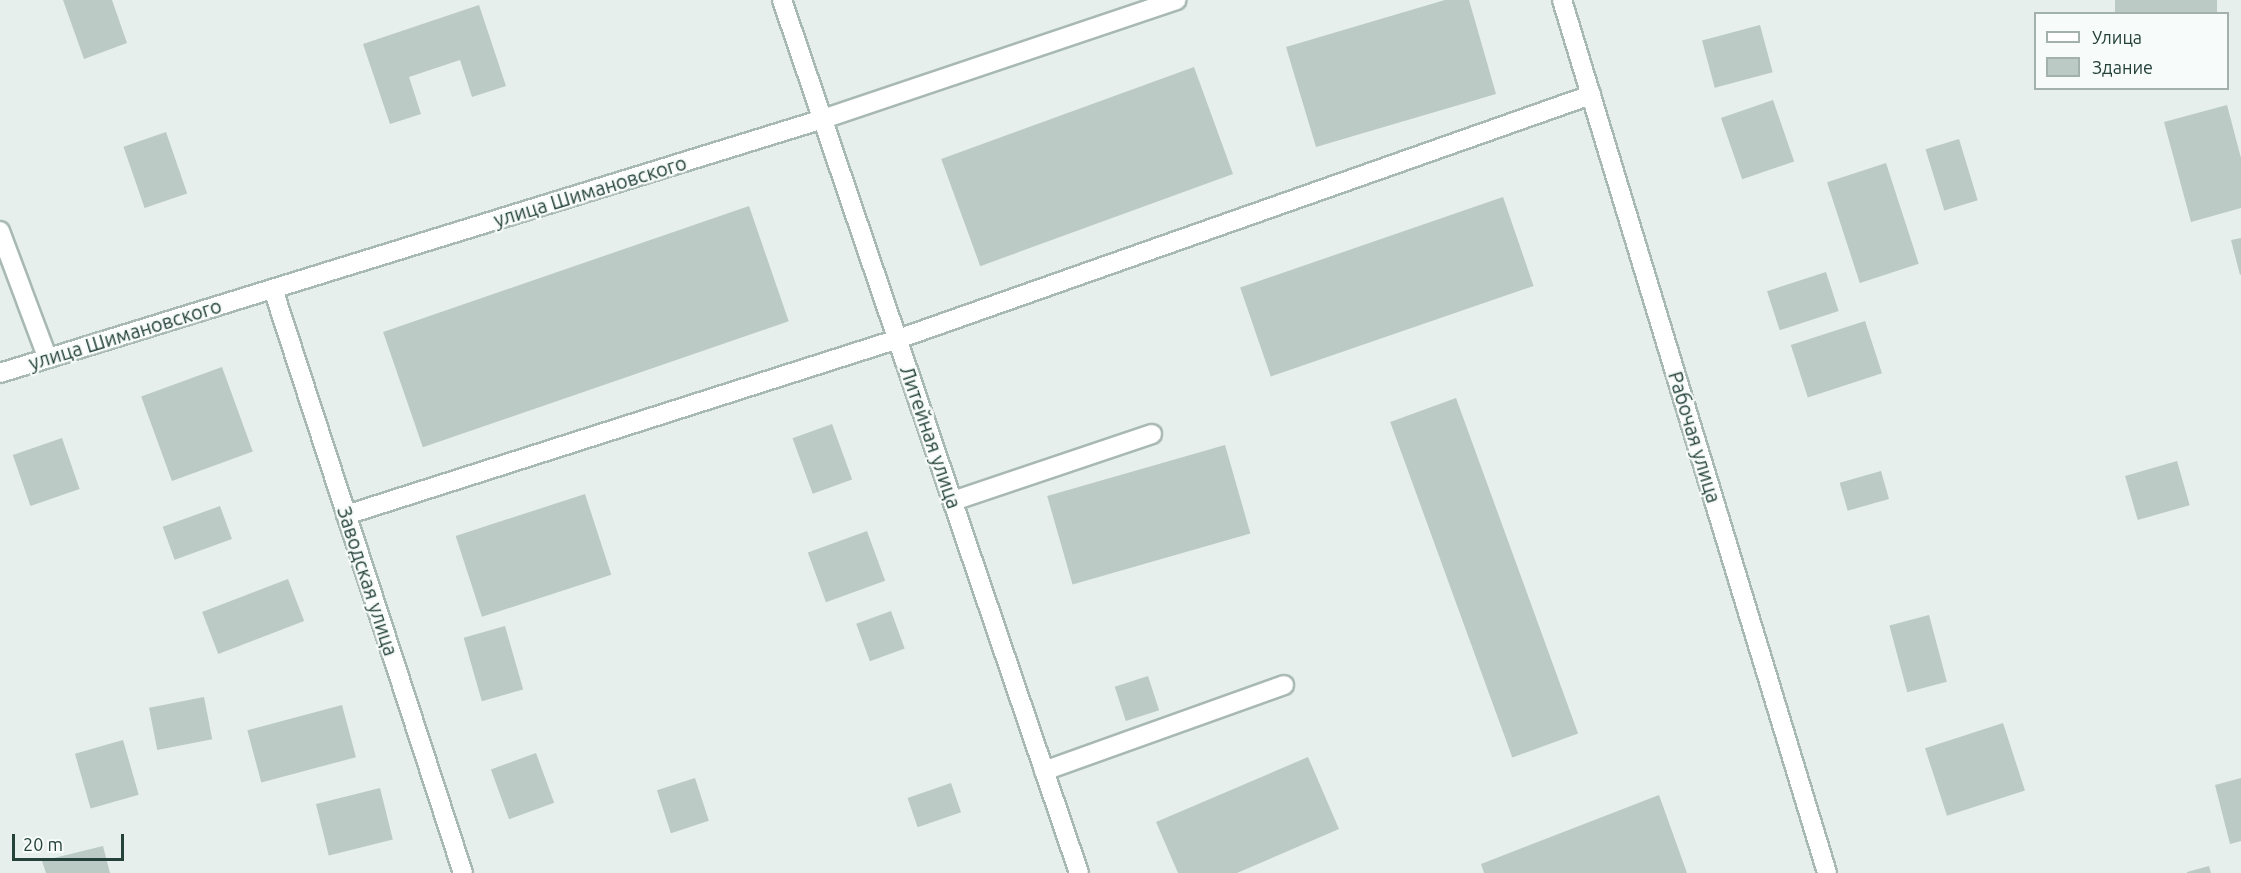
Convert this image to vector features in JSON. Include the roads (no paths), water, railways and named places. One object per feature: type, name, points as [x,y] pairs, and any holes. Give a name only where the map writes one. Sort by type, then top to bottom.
[{"type":"street","name":"Литейная улица","points":[[782,0],[1079,873]]},
{"type":"street","name":"улица Шимановского","points":[[0,373],[823,119],[1177,0]]},
{"type":"street","name":"Рабочая улица","points":[[1562,0],[1827,873]]},
{"type":"street","points":[[346,515],[898,339],[1591,95]]},
{"type":"street","points":[[0,231],[47,357]]},
{"type":"street","name":"Заводская улица","points":[[273,290],[463,873]]},
{"type":"street","points":[[953,501],[1152,434]]},
{"type":"street","points":[[1044,771],[1284,685]]}]
